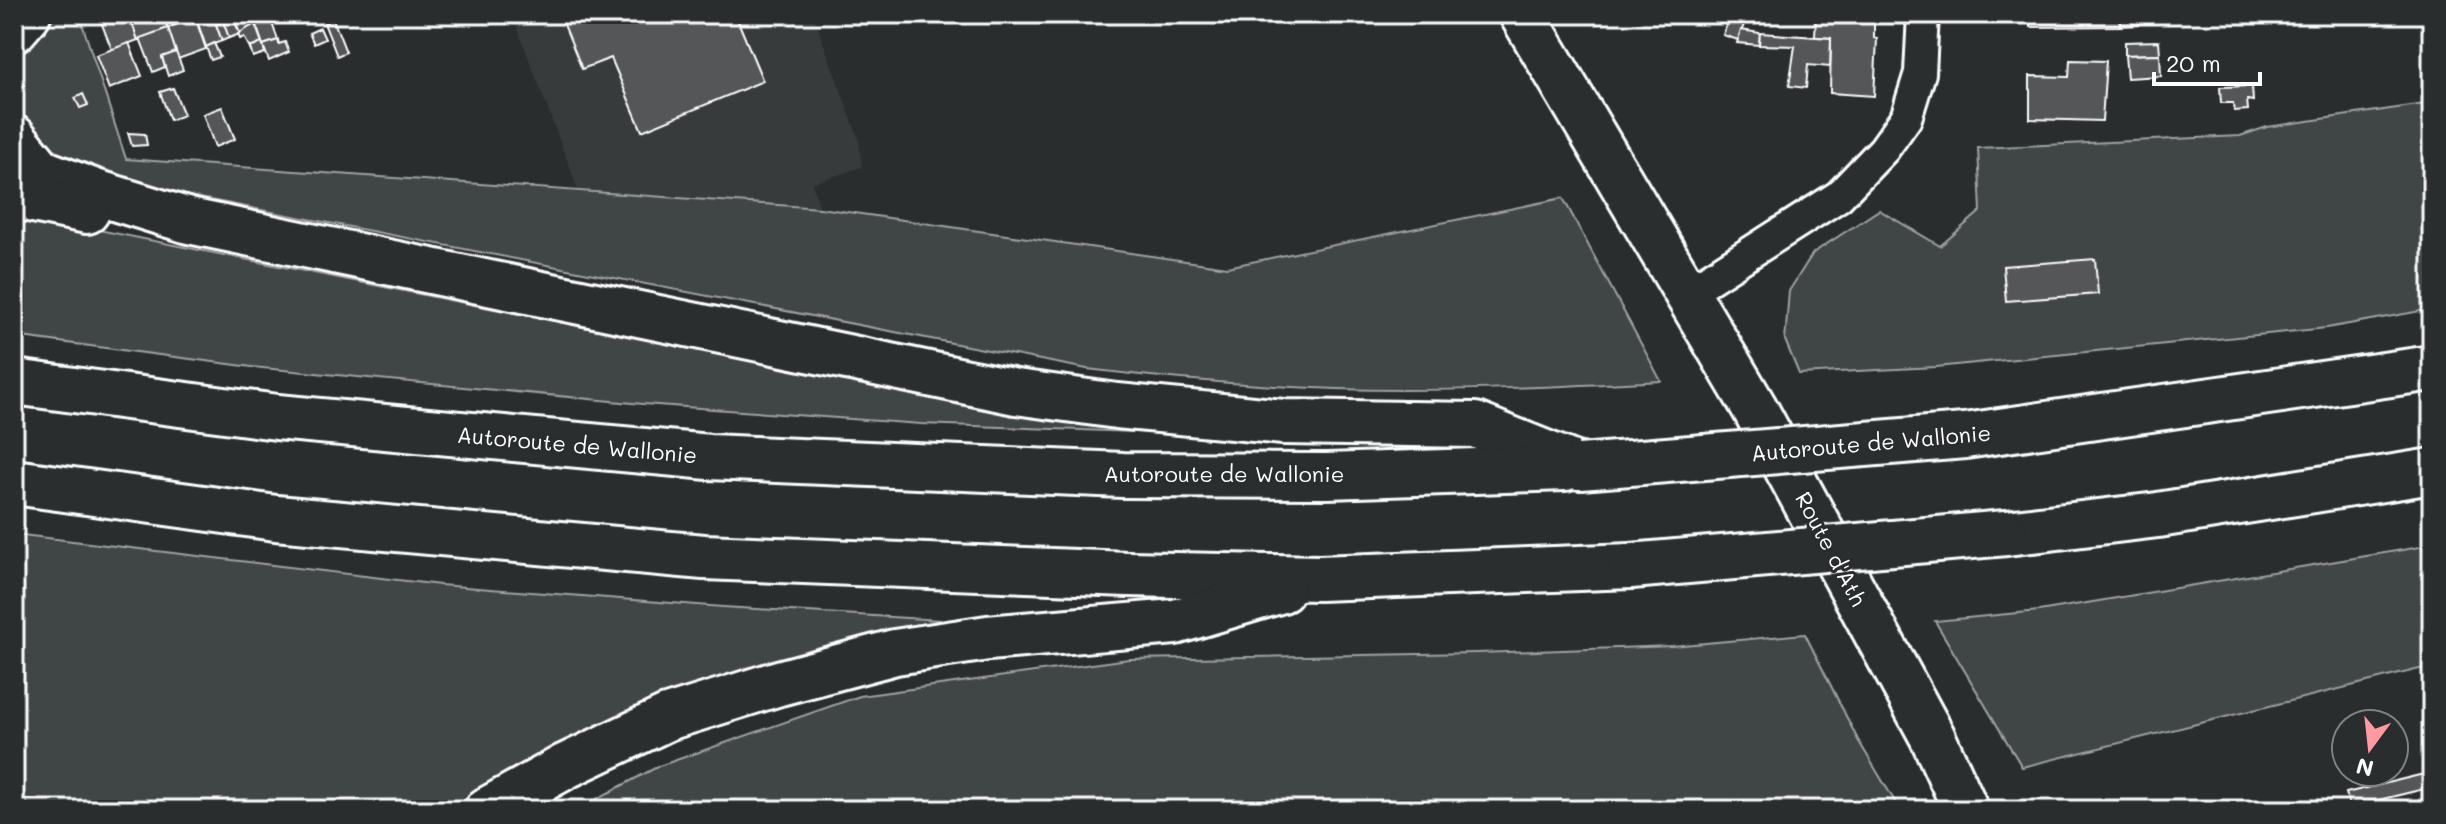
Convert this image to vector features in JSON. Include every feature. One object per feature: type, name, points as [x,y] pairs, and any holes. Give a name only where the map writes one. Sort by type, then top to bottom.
[{"type":"main road","points":[[14,30],[28,14]]},
{"type":"main road","name":"Route d'Ath","points":[[1522,14],[1754,407],[1932,736],[1966,810]]},
{"type":"main road","points":[[14,138],[42,172],[189,221],[1016,392],[1117,406],[1284,422],[1475,425],[1580,467]]},
{"type":"main road","points":[[14,196],[95,213],[189,221]]},
{"type":"main road","name":"Autoroute de Wallonie","points":[[14,382],[277,417],[709,457],[1154,475],[1327,476],[1580,467],[1965,436],[2432,368]]},
{"type":"main road","points":[[14,482],[276,518],[704,557],[1128,574],[1319,578],[1631,566],[2006,533],[2158,515],[2432,471]]},
{"type":"main road","points":[[487,810],[566,766],[667,718],[779,683],[895,652],[926,647],[988,638],[1175,622],[1319,578]]},
{"type":"street","points":[[1687,293],[1839,196],[1884,149],[1906,118],[1920,73],[1923,14]]},
{"type":"shaded area","points":[[60,14],[79,14],[126,159],[820,208],[1227,267],[1563,198],[1661,381],[1418,390],[1337,389],[1212,382],[1087,369],[101,179],[62,165],[20,123],[18,66],[24,42]]},
{"type":"shaded area","points":[[512,14],[813,14],[859,140],[862,167],[812,183],[820,208],[579,192]]},
{"type":"shaded area","points":[[2432,103],[2432,309],[2327,328],[1936,367],[1799,374],[1785,340],[1789,291],[1813,253],[1879,210],[1940,246],[1981,211],[1978,148],[2240,136],[2267,127]]},
{"type":"shaded area","points":[[14,213],[924,395],[1160,433],[921,424],[643,404],[252,367],[14,336]]},
{"type":"shaded area","points":[[14,534],[440,585],[941,620],[814,653],[583,740],[464,810],[29,810],[14,761]]},
{"type":"shaded area","points":[[2432,545],[2432,666],[2022,767],[1935,621],[2039,611]]},
{"type":"shaded area","points":[[1805,634],[1858,740],[1900,810],[576,810],[659,766],[860,696],[1129,659],[1672,646]]},
{"type":"building","points":[[98,14],[129,14],[138,40],[112,50]]},
{"type":"building","points":[[129,14],[161,14],[168,28],[138,40]]},
{"type":"building","points":[[161,14],[193,14],[195,17],[168,28]]},
{"type":"building","points":[[220,14],[223,21],[216,24],[222,41],[206,47],[195,15]]},
{"type":"building","points":[[220,14],[250,14],[255,24],[240,34],[233,17],[223,21]]},
{"type":"building","points":[[568,14],[735,14],[763,81],[642,131],[611,58],[582,69],[561,17]]},
{"type":"building","points":[[1731,14],[1748,14],[1738,40],[1723,35]]},
{"type":"building","points":[[1816,14],[1874,16],[1874,38],[1877,39],[1874,96],[1830,93],[1831,38],[1815,37]]},
{"type":"building","points":[[2030,14],[2120,14],[2120,26],[2030,27]]},
{"type":"building","points":[[2120,14],[2138,14],[2139,25],[2120,26]]},
{"type":"building","points":[[269,15],[278,40],[263,45],[255,22]]},
{"type":"building","points":[[195,17],[206,49],[178,59],[168,28]]},
{"type":"building","points":[[233,17],[240,34],[229,38],[223,23]]},
{"type":"building","points":[[333,19],[346,52],[337,56],[324,23]]},
{"type":"building","points":[[223,21],[229,38],[222,41],[216,24]]},
{"type":"building","points":[[255,24],[262,43],[250,48],[244,37],[240,39],[238,34]]},
{"type":"building","points":[[168,28],[176,52],[162,57],[165,67],[153,72],[140,38]]},
{"type":"building","points":[[320,28],[325,39],[314,44],[309,33]]},
{"type":"building","points":[[1741,30],[1760,33],[1759,45],[1737,43]]},
{"type":"building","points":[[1760,33],[1831,38],[1830,67],[1808,65],[1806,88],[1789,86],[1795,46],[1759,45]]},
{"type":"building","points":[[278,40],[279,44],[285,42],[289,52],[269,61],[263,45]]},
{"type":"building","points":[[2159,41],[2160,54],[2125,55],[2125,42]]},
{"type":"building","points":[[129,43],[142,76],[109,89],[96,55]]},
{"type":"building","points":[[214,43],[220,57],[211,60],[206,47]]},
{"type":"building","points":[[262,43],[265,53],[253,57],[250,48]]},
{"type":"building","points":[[176,52],[183,70],[168,76],[162,57]]},
{"type":"building","points":[[2160,54],[2161,76],[2127,78],[2125,55]]},
{"type":"building","points":[[2070,60],[2106,61],[2102,121],[2030,119],[2030,76],[2069,77]]},
{"type":"building","points":[[2252,86],[2253,101],[2247,100],[2248,110],[2234,111],[2233,103],[2221,103],[2220,87]]},
{"type":"building","points":[[173,88],[184,115],[170,120],[160,92]]},
{"type":"building","points":[[83,94],[88,105],[80,108],[75,98]]},
{"type":"building","points":[[222,107],[235,139],[215,147],[203,114]]},
{"type":"building","points":[[128,133],[145,134],[147,145],[132,146]]},
{"type":"building","points":[[2095,259],[2098,294],[2006,301],[2003,266]]},
{"type":"building","points":[[2428,773],[2432,787],[2350,807],[2346,793],[2366,788],[2410,788],[2410,777]]}]
